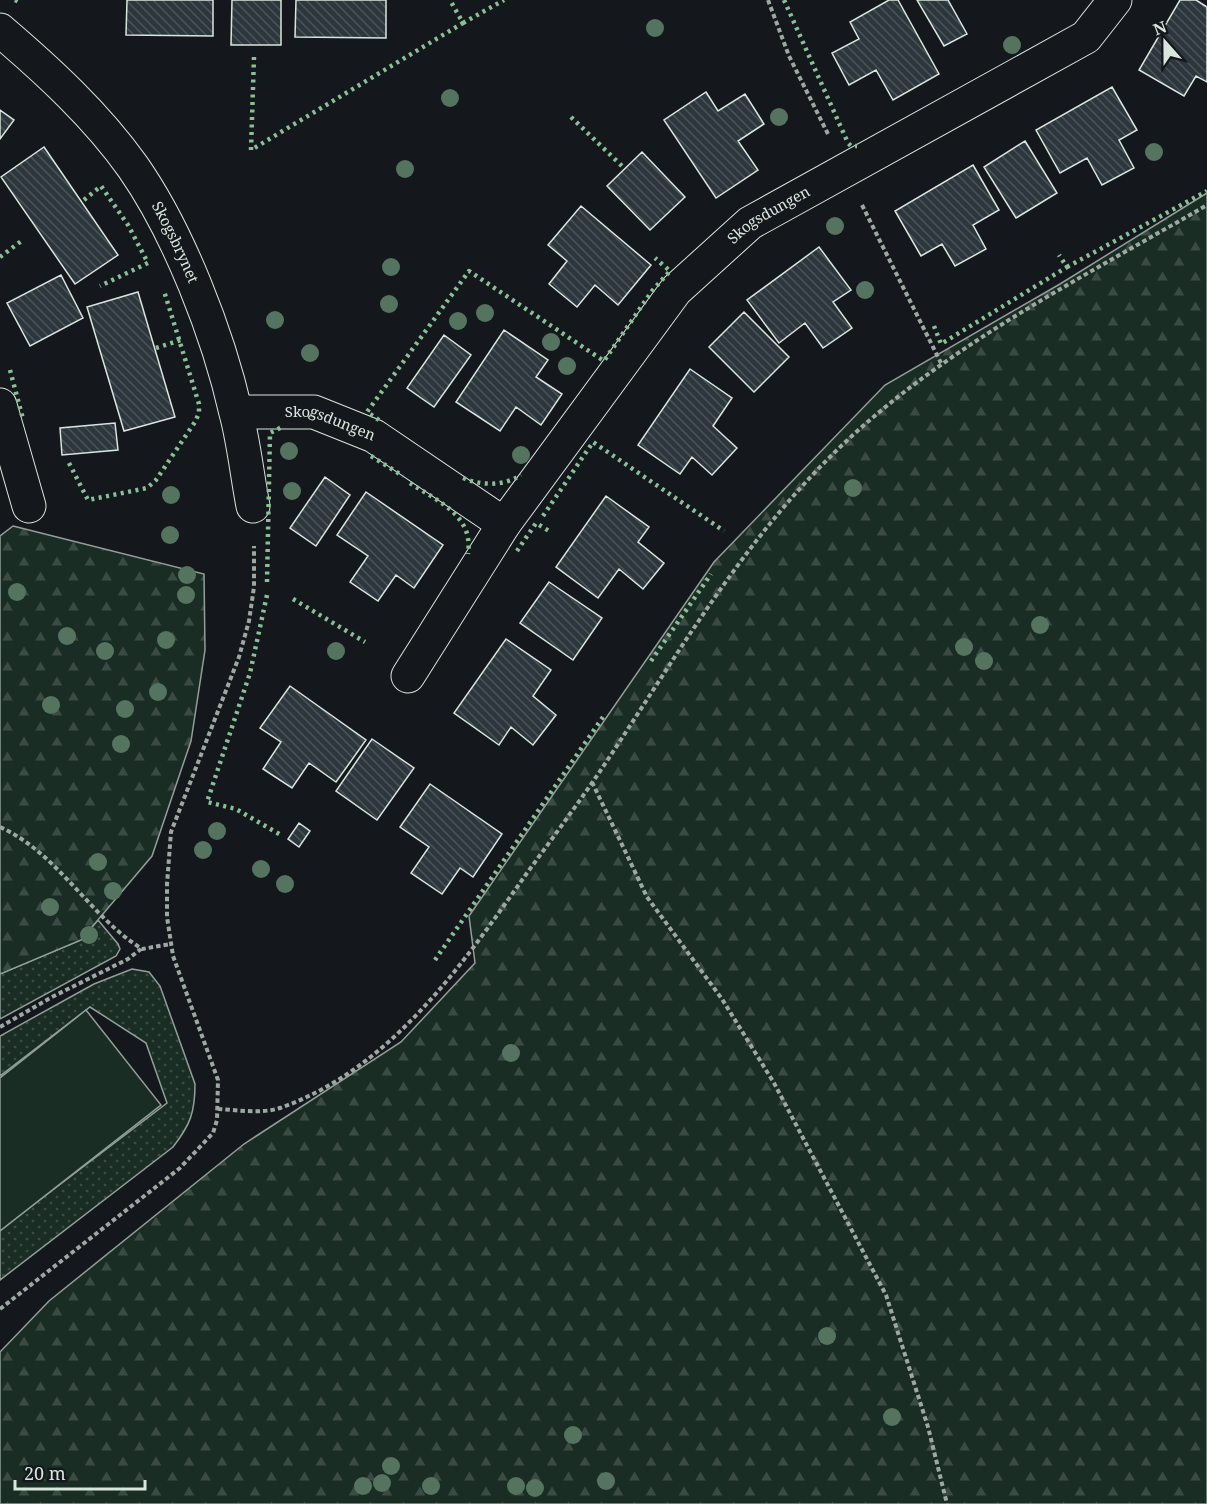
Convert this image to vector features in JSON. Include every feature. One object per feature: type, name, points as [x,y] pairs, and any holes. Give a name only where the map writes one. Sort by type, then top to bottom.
[{"type":"street","name":"Skogsdungen","points":[[408,676],[504,524],[676,290],[750,222],[1086,37],[1114,0]]},
{"type":"street","name":"Skogsbrynet","points":[[0,30],[29,54],[94,118],[144,183],[188,272],[209,324],[236,412],[253,507]]},
{"type":"street","points":[[0,405],[29,506]]},
{"type":"street","name":"Skogsdungen","points":[[236,412],[314,412],[374,436],[504,524]]},
{"type":"path","points":[[218,1109],[276,1110],[315,1093],[364,1062],[407,1024],[459,969],[592,782],[689,633],[765,528],[840,447],[892,399],[941,363],[1207,205]]},
{"type":"path","points":[[0,1309],[180,1168],[213,1133],[218,1109],[218,1080],[191,1009],[171,944],[167,917],[167,884],[171,832],[239,657],[249,621],[254,587],[253,507]]},
{"type":"path","points":[[592,782],[647,897],[722,999],[774,1083],[886,1295],[928,1426],[947,1504]]},
{"type":"path","points":[[0,827],[42,855],[120,935],[142,949]]},
{"type":"path","points":[[0,1027],[50,998],[128,959],[142,949],[171,944]]},
{"type":"green space","points":[[1207,193],[1207,1504],[0,1504],[0,1352],[49,1301],[244,1144],[401,1042],[475,963],[469,916],[714,562],[885,385],[1060,284]]},
{"type":"green space","points":[[13,526],[204,574],[205,650],[191,741],[152,856],[81,940],[0,974],[0,536]]},
{"type":"green space","points":[[98,920],[118,944],[120,949],[116,956],[0,1019],[0,974],[81,940]]},
{"type":"green space","points":[[132,969],[149,972],[160,986],[195,1084],[190,1118],[184,1132],[173,1147],[0,1280],[0,1230],[167,1103],[146,1043],[90,1007],[0,1076],[0,1036],[94,984]]},
{"type":"green space","points":[[86,1010],[161,1105],[0,1231],[0,1078]]},
{"type":"building","points":[[127,0],[213,0],[213,36],[126,35]]},
{"type":"building","points":[[232,0],[281,0],[281,45],[231,45]]},
{"type":"building","points":[[296,0],[386,0],[386,38],[295,37]]},
{"type":"building","points":[[889,0],[898,0],[939,74],[893,100],[876,70],[849,85],[832,53],[859,39],[850,22]]},
{"type":"building","points":[[917,0],[948,0],[967,34],[944,46]]},
{"type":"building","points":[[1180,0],[1196,0],[1207,7],[1207,82],[1196,76],[1184,96],[1139,70]]},
{"type":"building","points":[[1112,87],[1137,130],[1119,140],[1134,168],[1102,185],[1087,158],[1060,173],[1036,130]]},
{"type":"building","points":[[706,92],[718,111],[745,94],[764,124],[738,141],[758,170],[716,198],[664,120]]},
{"type":"building","points":[[0,110],[14,120],[0,139]]},
{"type":"building","points":[[1025,141],[1057,193],[1016,218],[984,167]]},
{"type":"building","points":[[44,147],[118,255],[75,284],[1,177]]},
{"type":"building","points":[[642,152],[685,197],[650,230],[607,186]]},
{"type":"building","points":[[973,165],[999,210],[973,225],[986,249],[955,266],[942,244],[921,256],[895,211]]},
{"type":"building","points":[[581,206],[651,265],[618,305],[595,285],[577,307],[549,284],[567,261],[548,245]]},
{"type":"building","points":[[819,247],[851,290],[833,302],[852,328],[823,348],[805,323],[779,343],[747,300]]},
{"type":"building","points":[[61,275],[83,318],[30,346],[7,303]]},
{"type":"building","points":[[138,292],[175,417],[124,431],[87,307]]},
{"type":"building","points":[[744,312],[789,357],[754,392],[709,347]]},
{"type":"building","points":[[504,330],[548,360],[536,377],[562,394],[541,425],[516,407],[500,431],[456,402]]},
{"type":"building","points":[[444,335],[471,355],[434,407],[407,388]]},
{"type":"building","points":[[690,369],[732,398],[713,426],[737,448],[712,475],[692,457],[680,474],[638,445]]},
{"type":"building","points":[[115,423],[118,450],[62,455],[60,428]]},
{"type":"building","points":[[325,477],[350,495],[316,546],[290,528]]},
{"type":"building","points":[[366,492],[443,545],[414,588],[396,575],[378,601],[350,582],[368,556],[337,535]]},
{"type":"building","points":[[606,496],[649,527],[638,542],[664,563],[643,589],[619,569],[598,598],[556,567]]},
{"type":"building","points":[[549,582],[602,618],[573,660],[520,623]]},
{"type":"building","points":[[506,639],[551,670],[533,696],[556,715],[533,745],[511,727],[499,745],[454,713]]},
{"type":"building","points":[[290,686],[366,740],[336,782],[309,763],[292,788],[263,769],[281,742],[260,728]]},
{"type":"building","points":[[372,739],[414,768],[377,820],[336,791]]},
{"type":"building","points":[[430,784],[502,834],[473,877],[460,868],[442,894],[411,873],[429,847],[400,827]]},
{"type":"building","points":[[299,823],[310,831],[299,847],[288,839]]},
{"type":"hedge","points":[[15,0],[19,2]]},
{"type":"hedge","points":[[254,57],[251,150],[463,23],[450,0]]},
{"type":"hedge","points":[[463,23],[504,0]]},
{"type":"hedge","points":[[784,0],[848,143],[851,146],[857,146]]},
{"type":"hedge","points":[[571,117],[622,166]]},
{"type":"hedge","points":[[84,200],[101,186],[128,225],[148,263],[100,286]]},
{"type":"hedge","points":[[1067,267],[1207,191]]},
{"type":"hedge","points":[[0,257],[24,239]]},
{"type":"hedge","points":[[934,326],[941,344],[1067,267],[1059,255]]},
{"type":"hedge","points":[[379,420],[367,412],[469,271],[604,361],[652,291],[670,271],[655,258]]},
{"type":"hedge","points":[[69,463],[88,500],[147,488],[156,480],[195,422],[199,413],[199,404],[164,291]]},
{"type":"hedge","points":[[156,348],[181,340]]},
{"type":"hedge","points":[[10,370],[23,419]]},
{"type":"hedge","points":[[267,582],[270,433],[282,427]]},
{"type":"hedge","points":[[543,516],[593,442],[724,531]]},
{"type":"hedge","points":[[371,456],[403,476]]},
{"type":"hedge","points":[[463,478],[493,484],[521,475]]},
{"type":"hedge","points":[[410,483],[442,503],[459,519],[468,540],[468,554]]},
{"type":"hedge","points":[[517,551],[536,523],[549,531]]},
{"type":"hedge","points":[[651,661],[711,574]]},
{"type":"hedge","points":[[267,595],[250,673],[207,802],[236,809],[281,835]]},
{"type":"hedge","points":[[293,599],[365,642]]},
{"type":"hedge","points":[[435,960],[603,717]]}]
